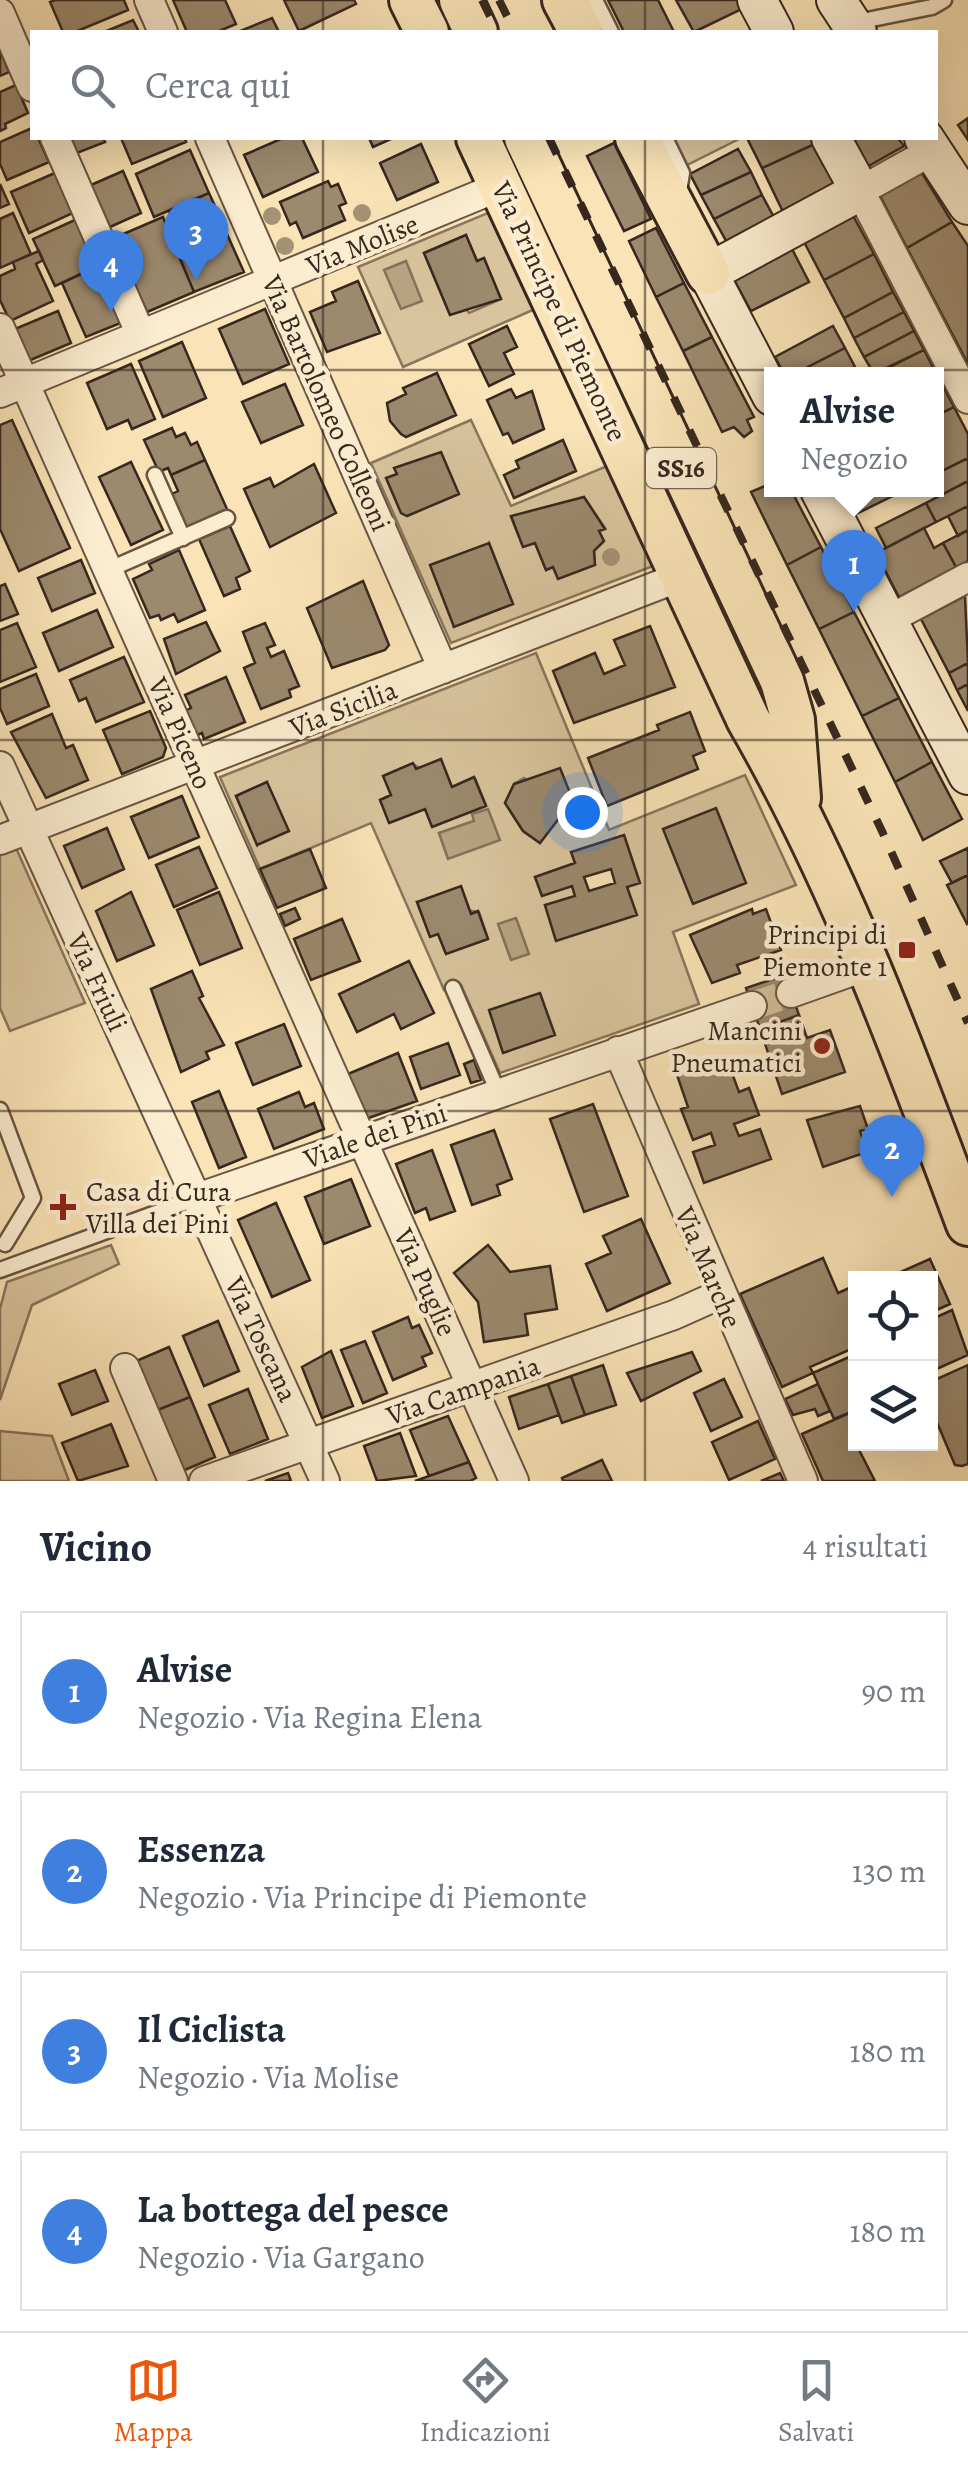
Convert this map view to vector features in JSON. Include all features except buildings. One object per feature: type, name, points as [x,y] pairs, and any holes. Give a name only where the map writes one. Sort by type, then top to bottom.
[{"type":"main road","points":[[412,0],[426,30]]},
{"type":"main road","points":[[461,0],[475,30]]},
{"type":"main road","points":[[564,0],[580,30]]},
{"type":"main road","name":"Via Principe di Piemonte","points":[[479,140],[685,575],[748,719],[800,808],[868,966],[968,1224]]},
{"type":"main road","points":[[501,140],[706,566],[768,710],[800,808]]},
{"type":"main road","name":"Via Principe di Piemonte","points":[[527,140],[782,682],[793,720],[800,808]]},
{"type":"main road","points":[[638,140],[708,273]]},
{"type":"street","points":[[149,0],[163,30]]},
{"type":"street","points":[[757,0],[773,30]]},
{"type":"street","points":[[0,12],[30,82]]},
{"type":"street","points":[[55,140],[141,335]]},
{"type":"street","name":"Via Bartolomeo Colleoni","points":[[211,140],[443,669]]},
{"type":"street","points":[[832,140],[968,399]]},
{"type":"street","points":[[764,381],[708,273],[860,191],[928,144],[968,205]]},
{"type":"street","name":"Via Molise","points":[[12,388],[502,186]]},
{"type":"street","name":"Via Piceno","points":[[0,328],[12,388],[108,570],[361,1138]]},
{"type":"street","points":[[824,497],[968,776]]},
{"type":"street","name":"Via Sicilia","points":[[0,840],[685,575]]},
{"type":"street","points":[[888,620],[968,577]]},
{"type":"street","name":"Via Friuli","points":[[0,766],[197,1198]]},
{"type":"street","points":[[791,992],[868,966]]},
{"type":"street","name":"Viale dei Pini","points":[[197,1198],[361,1138],[752,1006]]},
{"type":"street","name":"Via Marche","points":[[618,1051],[803,1481]]},
{"type":"street","name":"Via Puglie","points":[[361,1138],[514,1481]]},
{"type":"street","name":"Via Toscana","points":[[197,1198],[325,1481]]},
{"type":"street","name":"Via Campania","points":[[204,1481],[674,1315],[721,1294]]},
{"type":"street","points":[[125,1368],[174,1481]]},
{"type":"lane","points":[[0,12],[7,0]]},
{"type":"lane","points":[[595,0],[611,30]]},
{"type":"lane","points":[[848,19],[932,7],[944,0]]},
{"type":"lane","points":[[665,140],[682,173],[676,212]]},
{"type":"lane","points":[[155,475],[183,538]]},
{"type":"lane","points":[[108,570],[227,518]]},
{"type":"lane","points":[[453,988],[498,1092]]},
{"type":"lane","points":[[0,1110],[29,1178],[33,1198],[3,1242],[18,1264]]},
{"type":"lane","name":"Viale dei Pini","points":[[0,1270],[197,1198]]},
{"type":"shaded area","points":[[672,140],[737,140],[685,166]]},
{"type":"shaded area","points":[[490,212],[535,309],[403,367],[358,267]],"holes":[[[466,235],[477,261],[484,259],[501,299],[469,313],[466,309],[450,315],[424,253]]]},
{"type":"shaded area","points":[[406,261],[422,301],[401,309],[384,270]]},
{"type":"shaded area","points":[[471,420],[511,506],[607,466],[653,566],[451,643],[371,463]],"holes":[[[584,497],[605,528],[599,531],[603,540],[594,551],[595,565],[558,579],[553,567],[546,570],[535,543],[523,547],[511,517]],[[489,543],[513,604],[454,626]]]},
{"type":"shaded area","points":[[536,653],[609,830],[745,775],[796,885],[673,932],[699,1004],[500,1073],[461,985],[444,990],[371,823],[260,869],[220,777]],"holes":[[[413,764],[452,787],[475,778],[486,805],[433,827],[425,809],[390,823],[380,800],[391,795],[384,776]],[[524,778],[563,813],[540,843],[523,831],[505,803],[514,784]],[[267,782],[257,844],[236,796]],[[474,821],[448,858],[439,833]],[[624,835],[639,882],[627,887],[636,915],[556,940],[545,905],[575,896],[572,886],[542,896],[535,877],[575,863],[572,852]],[[417,902],[479,912],[488,939],[446,954],[438,934],[430,936]]]},
{"type":"shaded area","points":[[488,809],[500,840],[448,859],[439,833],[474,821],[472,814]]},
{"type":"shaded area","points":[[16,848],[85,1003],[10,1031],[0,1008],[0,854]]},
{"type":"shaded area","points":[[516,918],[529,954],[511,960],[498,924]]},
{"type":"shaded area","points":[[111,1245],[119,1264],[32,1305],[0,1400],[0,1309],[7,1282]]},
{"type":"shaded area","points":[[0,1431],[52,1436],[69,1481],[0,1481]]},
{"type":"tunnel","points":[[752,1006],[791,993]]},
{"type":"railway","points":[[482,0],[497,30]]},
{"type":"railway","points":[[499,0],[514,30]]},
{"type":"railway","points":[[550,140],[881,829],[968,1023]]},
{"type":"place","name":"Il Ciclista","points":[[196,280]]},
{"type":"place","name":"La bottega del pesce","points":[[111,312]]},
{"type":"place","name":"Alvise","points":[[854,612]]},
{"type":"place","name":"Principi di Piemonte 1","points":[[907,950]]},
{"type":"place","name":"Mancini Pneumatici","points":[[822,1046]]},
{"type":"place","name":"Essenza","points":[[892,1197]]},
{"type":"place","name":"Casa di Cura Villa dei Pini","points":[[63,1207]]}]
